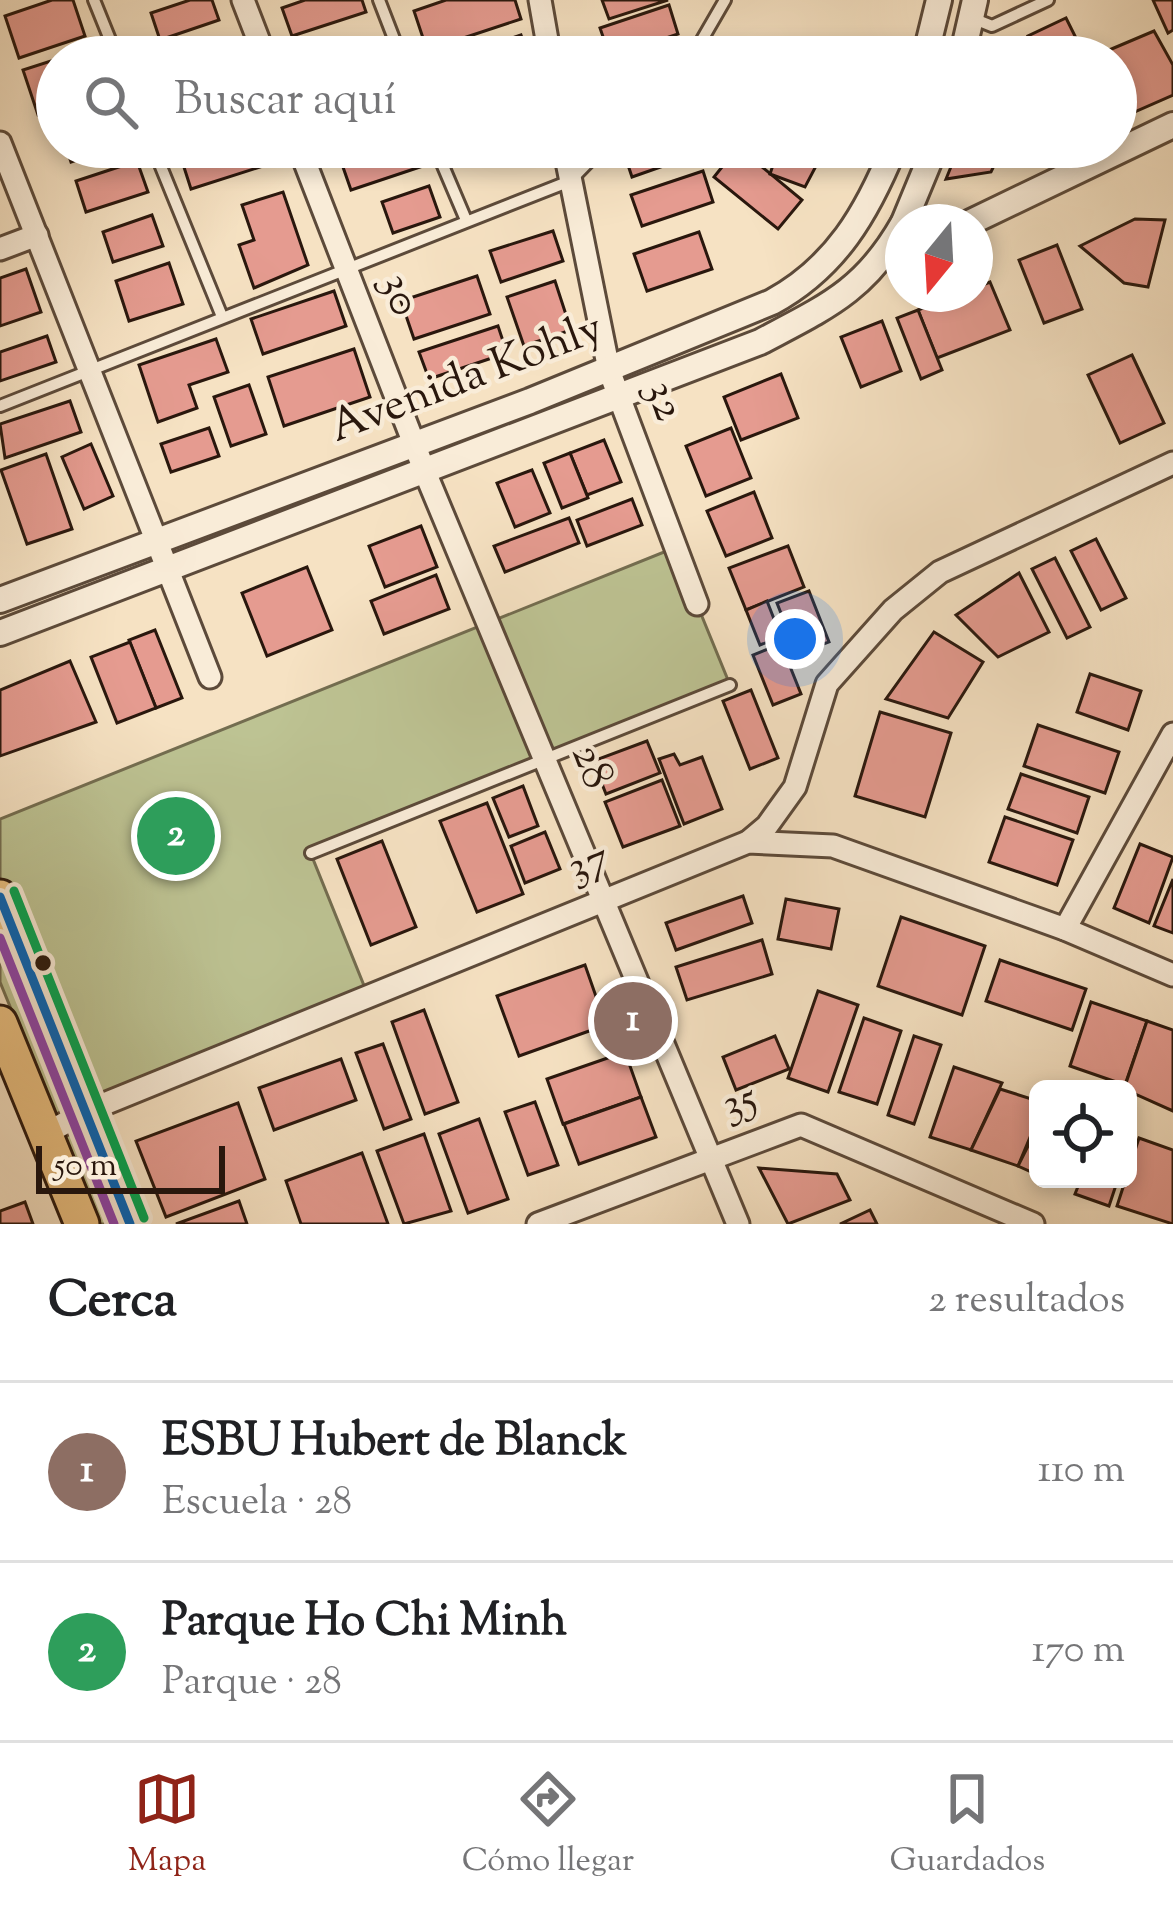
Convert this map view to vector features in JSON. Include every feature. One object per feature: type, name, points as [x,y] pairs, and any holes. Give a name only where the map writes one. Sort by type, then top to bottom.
[{"type":"main road","points":[[0,897],[130,1224]]},
{"type":"main road","points":[[0,1023],[82,1224]]},
{"type":"street","points":[[243,0],[257,36]]},
{"type":"street","points":[[540,0],[546,36]]},
{"type":"street","points":[[930,36],[938,4],[973,9]]},
{"type":"street","points":[[1137,142],[1173,125]]},
{"type":"street","points":[[0,142],[210,677]]},
{"type":"street","name":"30","points":[[307,168],[425,472]]},
{"type":"street","name":"32","points":[[568,168],[609,370],[697,604]]},
{"type":"street","name":"Avenida Kohly","points":[[0,600],[731,323],[797,289],[842,248],[884,168]]},
{"type":"street","name":"Avenida Kohly","points":[[911,204],[925,168]]},
{"type":"street","points":[[993,211],[1083,168]]},
{"type":"street","points":[[862,216],[885,220]]},
{"type":"street","points":[[0,249],[37,235]]},
{"type":"street","name":"Avenida Kohly","points":[[0,633],[760,342],[854,288],[885,255]]},
{"type":"street","points":[[879,266],[885,263]]},
{"type":"street","points":[[748,842],[776,816],[795,787],[827,684],[893,610],[940,572],[1173,463]]},
{"type":"street","name":"28","points":[[425,472],[739,1224]]},
{"type":"street","points":[[1065,929],[1173,734]]},
{"type":"street","name":"37","points":[[46,1134],[87,1111],[748,842],[833,847],[1065,929],[1173,975]]},
{"type":"street","name":"35","points":[[538,1224],[800,1125],[1033,1224]]},
{"type":"lane","points":[[94,0],[109,36]]},
{"type":"lane","points":[[380,0],[393,36]]},
{"type":"lane","points":[[704,36],[725,0]]},
{"type":"lane","points":[[973,9],[992,26],[1048,0]]},
{"type":"lane","points":[[162,168],[221,314]]},
{"type":"lane","points":[[444,168],[466,220]]},
{"type":"lane","points":[[0,406],[221,314],[570,181],[583,168]]},
{"type":"lane","points":[[311,853],[730,685]]},
{"type":"green space","points":[[674,548],[730,685],[311,854],[369,998],[87,1111],[0,897],[0,819]]},
{"type":"green space","points":[[0,951],[67,1114],[56,1119],[0,982]]},
{"type":"green space","points":[[74,1133],[111,1224],[98,1224],[62,1137]]},
{"type":"building","points":[[52,0],[73,0],[85,36],[36,36],[36,52],[19,58],[5,16]]},
{"type":"building","points":[[190,0],[212,0],[219,20],[159,36],[151,13]]},
{"type":"building","points":[[305,0],[362,0],[366,12],[292,36],[282,8]]},
{"type":"building","points":[[446,0],[515,0],[521,19],[469,36],[422,36],[414,11]]},
{"type":"building","points":[[602,0],[668,0],[609,19]]},
{"type":"building","points":[[1153,0],[1173,0],[1173,30],[1168,33]]},
{"type":"building","points":[[669,5],[678,34],[603,36],[600,28]]},
{"type":"building","points":[[1066,18],[1075,36],[1028,36]]},
{"type":"building","points":[[1154,31],[1173,65],[1173,95],[1137,111],[1137,38]]},
{"type":"building","points":[[36,66],[36,109],[23,70]]},
{"type":"building","points":[[116,168],[139,168],[148,192],[86,212],[76,181]]},
{"type":"building","points":[[184,168],[257,168],[191,189]]},
{"type":"building","points":[[343,168],[417,168],[351,190]]},
{"type":"building","points":[[629,168],[658,168],[632,177]]},
{"type":"building","points":[[721,168],[763,168],[802,200],[778,229],[714,177]]},
{"type":"building","points":[[772,168],[815,168],[805,187],[770,174]]},
{"type":"building","points":[[950,168],[993,168],[991,172],[946,179]]},
{"type":"building","points":[[703,171],[713,202],[642,226],[631,195]]},
{"type":"building","points":[[429,186],[440,217],[393,233],[382,202]]},
{"type":"building","points":[[283,192],[308,265],[254,288],[239,245],[254,240],[242,205]]},
{"type":"building","points":[[152,215],[163,246],[113,262],[103,232]]},
{"type":"building","points":[[1135,219],[1165,220],[1148,287],[1124,283],[1080,246]]},
{"type":"building","points":[[553,231],[563,261],[501,282],[490,251]]},
{"type":"building","points":[[699,232],[712,269],[647,291],[634,254]]},
{"type":"building","points":[[1057,245],[1082,309],[1044,323],[1019,260]]},
{"type":"building","points":[[169,263],[183,304],[129,321],[116,281]]},
{"type":"building","points":[[26,269],[41,312],[0,326],[0,278]]},
{"type":"building","points":[[477,276],[490,314],[414,339],[401,301]]},
{"type":"building","points":[[555,281],[571,330],[524,346],[507,297]]},
{"type":"building","points":[[993,289],[1010,330],[937,358],[919,312],[993,312]]},
{"type":"building","points":[[334,291],[346,326],[263,354],[251,319]]},
{"type":"building","points":[[919,312],[942,370],[921,379],[897,318]]},
{"type":"building","points":[[882,321],[901,371],[861,387],[841,337]]},
{"type":"building","points":[[498,326],[507,353],[429,379],[419,352]]},
{"type":"building","points":[[47,336],[56,362],[0,381],[0,352]]},
{"type":"building","points":[[216,339],[228,372],[189,385],[197,408],[158,422],[139,365]]},
{"type":"building","points":[[354,349],[370,397],[284,426],[268,377]]},
{"type":"building","points":[[1132,355],[1164,423],[1120,443],[1088,375]]},
{"type":"building","points":[[781,374],[798,418],[741,440],[724,397]]},
{"type":"building","points":[[249,385],[266,434],[231,446],[214,397]]},
{"type":"building","points":[[70,401],[81,432],[5,458],[0,424]]},
{"type":"building","points":[[209,428],[219,456],[171,472],[161,444]]},
{"type":"building","points":[[731,428],[751,478],[706,496],[686,446]]},
{"type":"building","points":[[604,440],[621,482],[587,495],[570,453]]},
{"type":"building","points":[[91,444],[113,496],[84,509],[62,457]]},
{"type":"building","points":[[570,453],[588,498],[562,508],[544,463]]},
{"type":"building","points":[[46,454],[72,529],[27,544],[1,470]]},
{"type":"building","points":[[532,470],[550,513],[515,527],[497,483]]},
{"type":"building","points":[[754,492],[772,538],[726,556],[707,511]]},
{"type":"building","points":[[632,499],[642,525],[587,546],[577,520]]},
{"type":"building","points":[[569,518],[579,543],[505,572],[494,546]]},
{"type":"building","points":[[421,526],[437,567],[385,587],[369,546]]},
{"type":"building","points":[[1096,539],[1126,598],[1101,610],[1071,551]]},
{"type":"building","points":[[788,546],[804,587],[746,610],[729,568]]},
{"type":"building","points":[[1055,558],[1090,627],[1067,638],[1032,569]]},
{"type":"building","points":[[307,567],[332,630],[267,656],[242,593]]},
{"type":"building","points":[[1019,573],[1049,632],[998,657],[956,615]]},
{"type":"building","points":[[436,575],[449,609],[384,634],[371,601]]},
{"type":"building","points":[[809,591],[829,642],[797,654],[777,603]]},
{"type":"building","points":[[767,601],[781,637],[760,645],[746,610]]},
{"type":"building","points":[[155,630],[182,698],[156,708],[129,640]]},
{"type":"building","points":[[934,632],[983,662],[948,718],[886,699]]},
{"type":"building","points":[[130,642],[156,708],[117,723],[91,657]]},
{"type":"building","points":[[781,644],[801,694],[773,705],[753,655]]},
{"type":"building","points":[[70,661],[96,722],[0,756],[0,690]]},
{"type":"building","points":[[1090,674],[1141,691],[1128,730],[1077,712]]},
{"type":"building","points":[[751,690],[778,758],[750,769],[723,701]]},
{"type":"building","points":[[880,712],[951,733],[925,817],[855,796]]},
{"type":"building","points":[[1038,725],[1119,752],[1105,793],[1024,766]]},
{"type":"building","points":[[647,741],[660,773],[606,794],[593,761]]},
{"type":"building","points":[[674,754],[680,765],[702,757],[722,809],[684,824],[659,759]]},
{"type":"building","points":[[1021,774],[1089,797],[1077,833],[1008,809]]},
{"type":"building","points":[[662,780],[680,826],[623,847],[605,802]]},
{"type":"building","points":[[523,786],[538,826],[509,837],[493,798]]},
{"type":"building","points":[[487,803],[523,894],[477,912],[440,821]]},
{"type":"building","points":[[1005,817],[1073,840],[1057,885],[989,862]]},
{"type":"building","points":[[545,832],[560,869],[525,883],[511,846]]},
{"type":"building","points":[[382,841],[416,927],[371,945],[337,859]]},
{"type":"building","points":[[1140,844],[1173,857],[1149,923],[1114,908]]},
{"type":"building","points":[[1173,879],[1173,933],[1154,926]]},
{"type":"building","points":[[743,896],[752,923],[676,950],[666,923]]},
{"type":"building","points":[[786,899],[839,909],[831,949],[778,939]]},
{"type":"building","points":[[901,917],[985,946],[962,1015],[878,986]]},
{"type":"building","points":[[762,940],[772,974],[687,1000],[676,967]]},
{"type":"building","points":[[1000,960],[1086,989],[1072,1030],[986,1001]]},
{"type":"building","points":[[585,965],[606,1025],[519,1056],[497,996]]},
{"type":"building","points":[[818,991],[858,1005],[828,1092],[788,1078]]},
{"type":"building","points":[[1091,1002],[1147,1021],[1127,1080],[1111,1080],[1070,1066]]},
{"type":"building","points":[[424,1010],[458,1102],[425,1114],[392,1022]]},
{"type":"building","points":[[864,1018],[901,1031],[877,1104],[839,1092]]},
{"type":"building","points":[[1147,1021],[1173,1030],[1173,1111],[1137,1095],[1137,1080],[1127,1080]]},
{"type":"building","points":[[775,1036],[789,1069],[736,1090],[723,1057]]},
{"type":"building","points":[[914,1036],[941,1045],[914,1124],[888,1115]]},
{"type":"building","points":[[383,1044],[411,1119],[384,1129],[356,1053]]},
{"type":"building","points":[[625,1052],[641,1097],[563,1124],[547,1079]]},
{"type":"building","points":[[341,1059],[356,1100],[274,1130],[259,1088]]},
{"type":"building","points":[[954,1067],[1002,1083],[971,1150],[930,1137]]},
{"type":"building","points":[[1000,1089],[1029,1098],[1029,1140],[1018,1166],[971,1150]]},
{"type":"building","points":[[641,1097],[656,1137],[579,1164],[564,1124]]},
{"type":"building","points":[[535,1102],[558,1165],[528,1175],[505,1112]]},
{"type":"building","points":[[238,1103],[265,1179],[166,1217],[136,1141]]},
{"type":"building","points":[[479,1119],[508,1199],[468,1213],[439,1134]]},
{"type":"building","points":[[424,1134],[451,1211],[404,1224],[377,1151]]},
{"type":"building","points":[[1139,1138],[1173,1150],[1173,1224],[1117,1206],[1123,1188],[1137,1188]]},
{"type":"building","points":[[1029,1144],[1029,1171],[1018,1166]]},
{"type":"building","points":[[362,1153],[388,1224],[301,1224],[286,1181]]},
{"type":"building","points":[[759,1168],[837,1174],[850,1200],[788,1224]]},
{"type":"building","points":[[1077,1188],[1115,1188],[1109,1206],[1075,1194]]},
{"type":"building","points":[[239,1201],[247,1224],[176,1224]]},
{"type":"building","points":[[25,1202],[33,1224],[0,1224],[0,1211]]},
{"type":"building","points":[[870,1210],[877,1224],[840,1224]]},
{"type":"transit line","points":[[14,891],[144,1218]]},
{"type":"transit line","points":[[0,897],[130,1224]]},
{"type":"transit line","points":[[0,938],[114,1224]]},
{"type":"place","name":"Parque Ho Chi Minh","points":[[176,836]]},
{"type":"place","name":"ESBU Hubert de Blanck","points":[[633,1021]]}]
